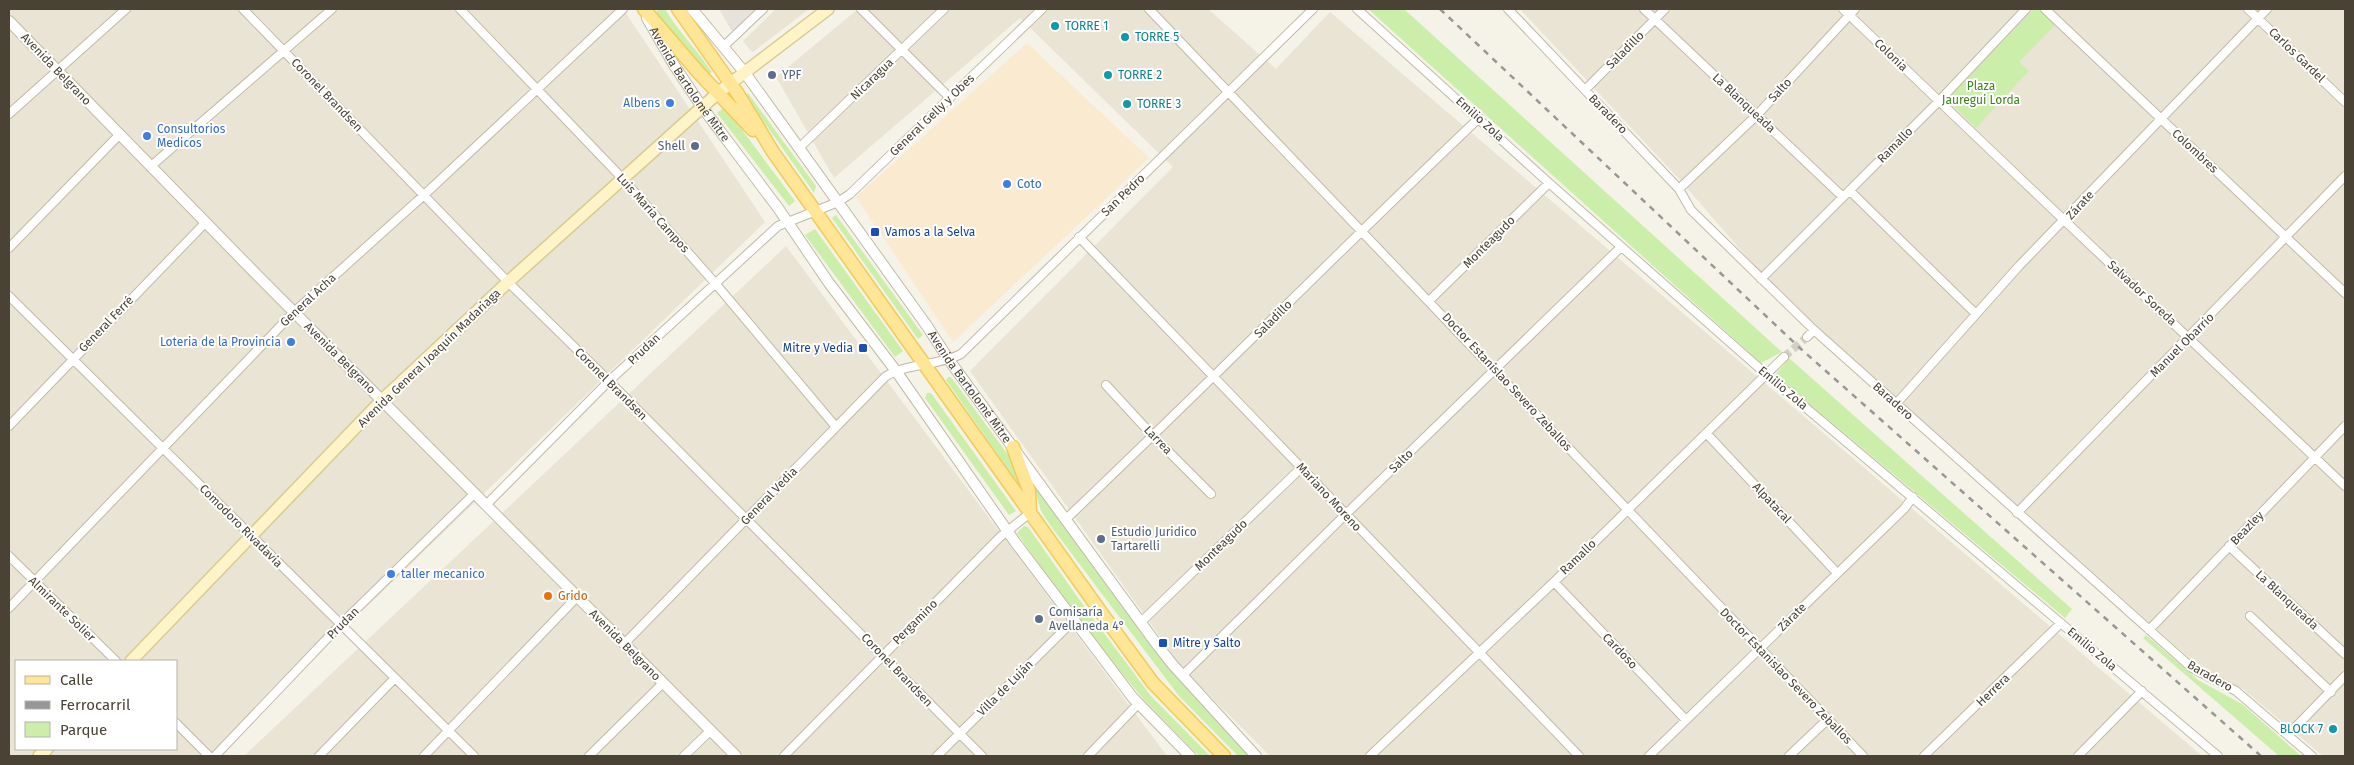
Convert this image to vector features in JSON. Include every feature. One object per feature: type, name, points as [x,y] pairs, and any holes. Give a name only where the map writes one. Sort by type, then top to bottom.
[{"type":"main road","name":"Avenida Bartolomé Mitre","points":[[643,9],[699,73],[719,92],[773,152]]},
{"type":"main road","name":"Avenida Bartolomé Mitre","points":[[678,9],[730,84],[773,152],[923,366],[1153,683],[1224,756]]},
{"type":"main road","name":"Avenida General Joaquín Madariaga","points":[[132,660],[382,400],[508,282],[719,92],[828,9]]},
{"type":"main road","points":[[1012,446],[1028,491],[1030,513]]},
{"type":"street","points":[[9,114],[126,9]]},
{"type":"street","name":"Coronel Brandsen","points":[[243,9],[508,282],[610,381],[982,756]]},
{"type":"street","points":[[150,166],[332,9]]},
{"type":"street","name":"Luis María Campos","points":[[460,9],[538,88],[623,179],[715,283],[836,427]]},
{"type":"street","name":"General Acha","points":[[9,608],[294,312],[424,195],[623,9]]},
{"type":"street","name":"Avenida Bartolomé Mitre","points":[[643,9],[674,65],[702,107],[829,283],[896,371],[1073,621],[1139,704],[1190,756]]},
{"type":"street","name":"Avenida Bartolomé Mitre","points":[[692,9],[724,46],[799,148],[927,326],[949,360],[1141,622],[1182,676],[1256,756]]},
{"type":"street","points":[[724,46],[763,9]]},
{"type":"street","points":[[861,9],[950,98]]},
{"type":"street","name":"Nicaragua","points":[[799,148],[944,9]]},
{"type":"street","name":"General Gelly y Obes","points":[[816,211],[838,202],[850,194],[1042,9]]},
{"type":"street","name":"Doctor Estanislao Severo Zeballos","points":[[1149,9],[1360,231],[1430,300],[1759,649],[1863,756]]},
{"type":"street","name":"San Pedro","points":[[923,366],[949,360],[961,354],[1313,9]]},
{"type":"street","name":"Emilio Zola","points":[[1357,9],[1549,183],[1766,374],[2218,756]]},
{"type":"street","name":"Baradero","points":[[1508,9],[1679,189],[1692,210],[1814,330],[2192,668],[2236,691],[2312,756]]},
{"type":"street","name":"La Blanqueada","points":[[1644,9],[1843,197]]},
{"type":"street","name":"Saladillo","points":[[1585,90],[1665,9]]},
{"type":"street","name":"Colonia","points":[[1843,9],[1853,12],[1939,100]]},
{"type":"street","name":"Ramallo","points":[[1761,279],[1939,100],[2026,9]]},
{"type":"street","name":"Colombres","points":[[2045,9],[2345,293]]},
{"type":"street","name":"Carlos Gardel","points":[[2248,9],[2345,102]]},
{"type":"street","name":"Zárate","points":[[1896,404],[2019,266],[2064,222],[2267,9]]},
{"type":"street","name":"Salto","points":[[1679,189],[1757,115],[1853,12]]},
{"type":"street","name":"Avenida Belgrano","points":[[9,21],[205,223],[736,756]]},
{"type":"street","name":"Salvador Soreda","points":[[1939,100],[2064,222],[2190,337],[2345,486]]},
{"type":"street","name":"Saladillo","points":[[1066,519],[1214,378],[1360,231],[1479,118]]},
{"type":"street","points":[[9,248],[119,136]]},
{"type":"street","name":"Manuel Obarrio","points":[[2017,512],[2287,238],[2345,176]]},
{"type":"street","name":"Monteagudo","points":[[1430,300],[1549,183]]},
{"type":"street","points":[[1850,190],[1976,314]]},
{"type":"street","name":"Prudan","points":[[486,505],[610,381],[778,226],[816,211]]},
{"type":"street","name":"General Ferré","points":[[9,426],[205,223]]},
{"type":"street","name":"Mariano Moreno","points":[[1080,237],[1345,515],[1579,756]]},
{"type":"street","name":"Salto","points":[[1182,676],[1622,247]]},
{"type":"street","name":"Comodoro Rivadavia","points":[[9,296],[394,679],[474,756]]},
{"type":"street","points":[[1807,337],[1814,330]]},
{"type":"street","name":"Ramallo","points":[[1370,756],[1554,582],[1784,357]]},
{"type":"street","name":"General Vedia","points":[[625,643],[886,377],[896,371],[923,366]]},
{"type":"street","name":"Larrea","points":[[1106,385],[1210,494]]},
{"type":"street","name":"Beazley","points":[[2149,630],[2345,426]]},
{"type":"street","name":"Alpatacal","points":[[1707,434],[1837,573]]},
{"type":"street","name":"Monteagudo","points":[[1141,622],[1301,468]]},
{"type":"street","name":"Prudan","points":[[215,756],[340,625],[474,494]]},
{"type":"street","name":"Zárate","points":[[1649,756],[1904,509],[1913,498]]},
{"type":"street","name":"Pergamino","points":[[784,756],[1008,531],[1030,513]]},
{"type":"street","name":"La Blanqueada","points":[[2229,546],[2345,654]]},
{"type":"street","name":"Almirante Solier","points":[[9,556],[115,660]]},
{"type":"street","name":"Cardoso","points":[[1554,582],[1686,720]]},
{"type":"street","points":[[424,756],[577,597]]},
{"type":"street","points":[[2250,616],[2331,692]]},
{"type":"street","name":"Villa de Luján","points":[[937,756],[1073,621]]},
{"type":"street","name":"Herrera","points":[[1924,756],[2062,623]]},
{"type":"street","points":[[2288,736],[2345,676]]},
{"type":"street","points":[[319,756],[394,679]]},
{"type":"street","points":[[589,756],[663,683]]},
{"type":"street","points":[[2078,756],[2142,691]]},
{"type":"street","points":[[1088,756],[1139,704]]},
{"type":"street","points":[[1789,756],[1827,720]]},
{"type":"street","points":[[178,725],[209,756]]},
{"type":"street","points":[[684,756],[710,730]]},
{"type":"shaded area","points":[[9,9],[623,9],[765,222],[212,756],[9,756]]},
{"type":"shaded area","points":[[719,9],[760,9],[734,35]]},
{"type":"shaded area","points":[[776,9],[809,9],[753,52],[751,51],[743,41]]},
{"type":"shaded area","points":[[858,9],[1208,9],[1276,69],[1330,12],[2202,756],[1270,756],[1183,669],[970,371],[1173,167],[1020,18],[834,178],[776,77]]},
{"type":"shaded area","points":[[1520,9],[2345,9],[2345,756],[2323,756],[2243,689],[2196,664],[1816,328],[1758,270],[1680,180]]},
{"type":"shaded area","points":[[1027,43],[1149,158],[953,342],[856,197]]},
{"type":"shaded area","points":[[786,246],[1167,756],[244,756]]},
{"type":"green space","points":[[659,9],[665,9],[712,72],[707,76],[652,16]]},
{"type":"green space","points":[[1368,9],[1404,9],[1782,352],[1761,363]]},
{"type":"green space","name":"Plaza Jauregui Lorda","points":[[2033,10],[2040,10],[2055,25],[2019,62],[2029,71],[1976,128],[1952,104],[1952,94]]},
{"type":"green space","points":[[748,93],[816,186],[814,193],[745,95]]},
{"type":"green space","points":[[725,107],[795,201],[789,206],[717,113]]},
{"type":"green space","points":[[836,215],[923,335],[918,339],[832,218]]},
{"type":"green space","points":[[815,229],[903,351],[895,357],[805,235]]},
{"type":"green space","points":[[1789,358],[2072,609],[2065,618],[1775,375]]},
{"type":"green space","points":[[948,377],[951,377],[1017,467],[1025,493],[946,380]]},
{"type":"green space","points":[[927,393],[931,393],[1016,511],[1009,515],[925,398]]},
{"type":"green space","points":[[1032,480],[1142,633],[1186,687],[1249,756],[1238,756],[1179,696],[1050,525],[1041,511]]},
{"type":"green space","points":[[1024,526],[1028,527],[1151,696],[1210,756],[1199,756],[1144,700],[1076,617],[1017,533]]},
{"type":"green space","points":[[2146,635],[2198,680],[2242,704],[2301,756],[2279,756],[2143,638]]},
{"type":"tunnel","points":[[1784,357],[1807,337]]},
{"type":"railway","points":[[1440,9],[1801,349],[2261,756]]},
{"type":"place","name":"TORRE 1","points":[[1055,26]]},
{"type":"place","name":"TORRE 5","points":[[1125,37]]},
{"type":"place","name":"YPF","points":[[772,75]]},
{"type":"place","name":"TORRE 2","points":[[1108,75]]},
{"type":"place","name":"Albens","points":[[670,103]]},
{"type":"place","name":"TORRE 3","points":[[1127,104]]},
{"type":"place","name":"Consultorios Medicos","points":[[147,136]]},
{"type":"place","name":"Shell","points":[[695,146]]},
{"type":"place","name":"Coto","points":[[1007,184]]},
{"type":"place","name":"Vamos a la Selva","points":[[875,232]]},
{"type":"place","name":"Loteria de la Provincia","points":[[291,342]]},
{"type":"place","name":"Mitre y Vedia","points":[[863,348]]},
{"type":"place","name":"Estudio Juridico Tartarelli","points":[[1101,539]]},
{"type":"place","name":"taller mecanico","points":[[391,574]]},
{"type":"place","name":"Grido","points":[[548,596]]},
{"type":"place","name":"Comisaría Avellaneda 4°","points":[[1039,619]]},
{"type":"place","name":"Mitre y Salto","points":[[1163,643]]},
{"type":"place","name":"BLOCK 7","points":[[2333,729]]}]
